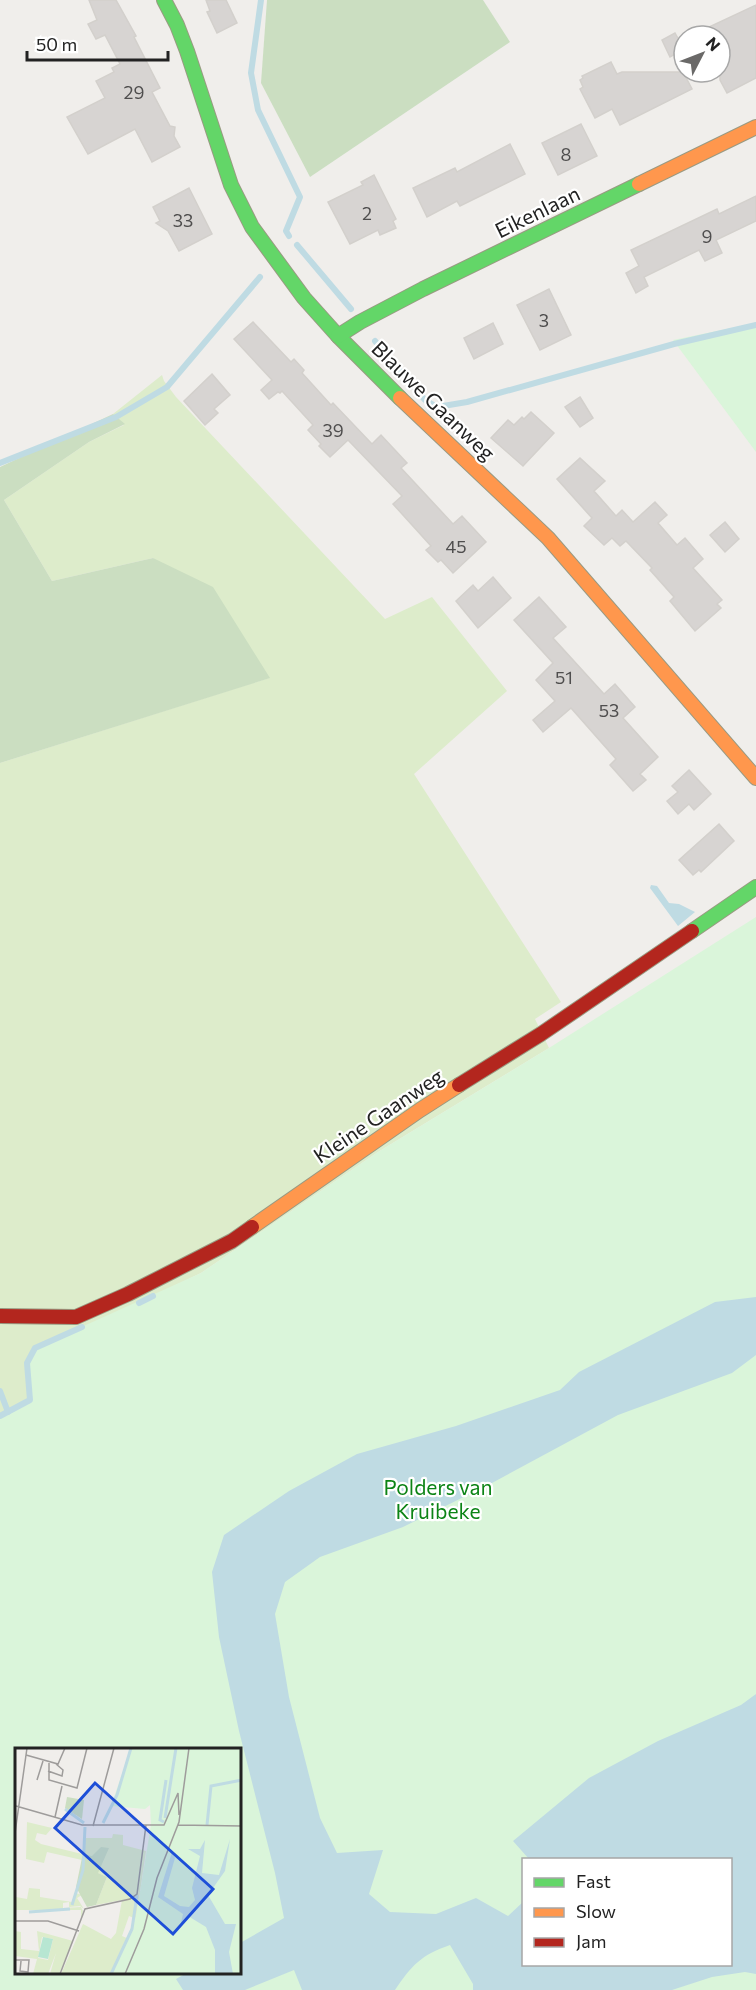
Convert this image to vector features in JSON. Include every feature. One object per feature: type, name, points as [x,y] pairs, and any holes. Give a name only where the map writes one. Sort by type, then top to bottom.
[{"type":"street","name":"Blauwe Gaanweg","points":[[164,0],[177,25],[231,185],[252,227],[304,298],[338,336],[426,424],[548,538],[756,778]]},
{"type":"street","name":"Eikenlaan","points":[[338,336],[423,289],[756,127]]},
{"type":"street","name":"Kleine Gaanweg","points":[[0,1316],[76,1317],[128,1294],[232,1241],[420,1110],[541,1035],[756,887]]},
{"type":"green space","points":[[267,0],[483,0],[510,42],[310,177],[261,83]]},
{"type":"green space","points":[[756,323],[756,452],[673,340]]},
{"type":"green space","points":[[162,375],[176,397],[385,619],[432,597],[507,691],[414,774],[561,1002],[535,1019],[549,1048],[378,1152],[201,1273],[153,1296],[0,1433],[0,763],[269,678],[153,558],[52,581],[4,500],[89,442],[124,425],[113,414]]},
{"type":"green space","points":[[113,414],[125,424],[89,442],[4,500],[52,581],[153,558],[213,587],[270,678],[0,763],[0,467]]},
{"type":"green space","name":"Polders van Kruibeke","points":[[756,917],[756,1990],[0,1990],[0,1416],[30,1400],[27,1363],[35,1348],[201,1273],[378,1152],[549,1048]]},
{"type":"water","points":[[651,885],[657,886],[669,903],[679,904],[695,912],[678,926],[650,888]]},
{"type":"water","points":[[756,1297],[756,1355],[732,1373],[618,1415],[492,1483],[403,1527],[320,1557],[285,1582],[275,1614],[289,1697],[320,1818],[337,1853],[383,1850],[369,1894],[390,1912],[436,1914],[476,1898],[508,1916],[522,1903],[522,1966],[732,1966],[732,1858],[528,1858],[513,1841],[589,1778],[658,1741],[741,1705],[756,1694],[756,1974],[745,1972],[712,1977],[672,1990],[473,1990],[473,1984],[450,1945],[424,1957],[395,1990],[302,1990],[294,1970],[245,1990],[183,1990],[176,1979],[183,1975],[242,1975],[242,1942],[284,1918],[219,1637],[212,1572],[224,1535],[289,1491],[357,1454],[456,1426],[560,1390],[579,1372],[715,1302]]},
{"type":"building","points":[[89,0],[116,0],[160,88],[152,92],[170,126],[175,127],[174,136],[180,147],[152,162],[135,129],[88,154],[67,117],[105,98],[96,81],[114,72],[112,68],[120,64],[105,35],[96,39],[88,24],[97,20]]},
{"type":"building","points":[[206,0],[226,0],[237,23],[217,33],[207,12],[210,11]]},
{"type":"building","points":[[756,5],[756,78],[727,93],[722,84],[732,84],[732,24],[716,24]]},
{"type":"building","points":[[672,35],[672,56],[670,57],[662,40]]},
{"type":"building","points":[[611,62],[617,74],[622,72],[672,72],[672,84],[689,84],[692,89],[620,125],[612,109],[595,118],[580,89],[583,87],[580,80],[582,76]]},
{"type":"building","points":[[581,124],[597,156],[558,175],[542,143]]},
{"type":"building","points":[[510,144],[525,174],[460,206],[457,201],[427,217],[413,188],[455,168],[457,172]]},
{"type":"building","points":[[374,175],[396,219],[393,221],[396,228],[380,235],[378,230],[350,244],[328,202],[363,185],[361,182]]},
{"type":"building","points":[[189,188],[212,234],[179,251],[168,231],[156,223],[160,221],[153,207]]},
{"type":"building","points":[[756,196],[756,221],[716,240],[722,253],[705,261],[699,250],[644,277],[648,286],[636,293],[626,273],[639,266],[631,250],[717,209],[719,214]]},
{"type":"building","points":[[549,289],[571,335],[540,350],[517,305]]},
{"type":"building","points":[[253,322],[291,362],[294,359],[304,370],[302,373],[331,405],[333,403],[372,444],[381,435],[407,463],[401,468],[453,524],[462,516],[486,542],[453,573],[441,560],[438,562],[426,550],[431,546],[393,504],[402,496],[348,440],[330,457],[308,430],[313,425],[282,391],[269,399],[261,390],[272,380],[234,339]]},
{"type":"building","points":[[493,323],[503,344],[474,359],[464,338]]},
{"type":"building","points":[[212,374],[230,395],[214,409],[218,413],[205,425],[184,401]]},
{"type":"building","points":[[580,397],[593,418],[580,427],[565,407]]},
{"type":"building","points":[[531,412],[554,433],[523,466],[491,438],[508,420],[514,425]]},
{"type":"building","points":[[580,458],[605,481],[594,491],[616,516],[622,510],[633,522],[655,502],[667,515],[658,523],[677,545],[685,538],[703,559],[693,568],[722,600],[717,604],[721,608],[695,631],[670,601],[674,597],[650,570],[652,568],[626,541],[620,546],[612,538],[604,545],[584,526],[592,518],[557,479]]},
{"type":"building","points":[[725,522],[739,539],[725,552],[710,535]]},
{"type":"building","points":[[493,577],[511,598],[478,628],[456,601],[473,585],[478,591]]},
{"type":"building","points":[[539,597],[566,627],[553,638],[604,694],[615,684],[635,707],[623,718],[658,757],[640,774],[646,780],[633,791],[610,765],[616,759],[571,708],[543,732],[533,720],[555,701],[536,680],[553,663],[514,620]]},
{"type":"building","points":[[689,770],[711,794],[694,810],[689,804],[678,814],[667,801],[678,792],[672,786]]},
{"type":"building","points":[[719,824],[734,841],[701,872],[699,870],[693,875],[679,860]]},
{"type":"waterway","points":[[261,0],[251,73],[258,110],[300,197],[286,231],[289,236]]},
{"type":"waterway","points":[[297,245],[351,309]]},
{"type":"waterway","points":[[0,463],[116,417],[167,387],[260,277]]},
{"type":"waterway","points":[[375,341],[425,400],[437,407],[467,402],[674,344],[756,325]]},
{"type":"waterway","points":[[139,1303],[153,1296]]},
{"type":"waterway","points":[[0,1416],[30,1400],[27,1363],[35,1348],[82,1327]]},
{"type":"waterway","points":[[0,1391],[8,1412]]},
{"type":"traffic: fast","points":[[164,0],[187,51],[231,185],[252,227],[304,298],[400,398]]},
{"type":"traffic: fast","points":[[338,336],[423,289],[639,184]]},
{"type":"traffic: fast","points":[[692,931],[756,887]]},
{"type":"traffic: slow","points":[[639,184],[756,127]]},
{"type":"traffic: slow","points":[[400,398],[548,538],[756,778]]},
{"type":"traffic: slow","points":[[252,1227],[459,1085]]},
{"type":"traffic: jam","points":[[459,1085],[541,1034],[692,931]]},
{"type":"traffic: jam","points":[[0,1316],[76,1317],[128,1294],[232,1241],[252,1227]]}]
